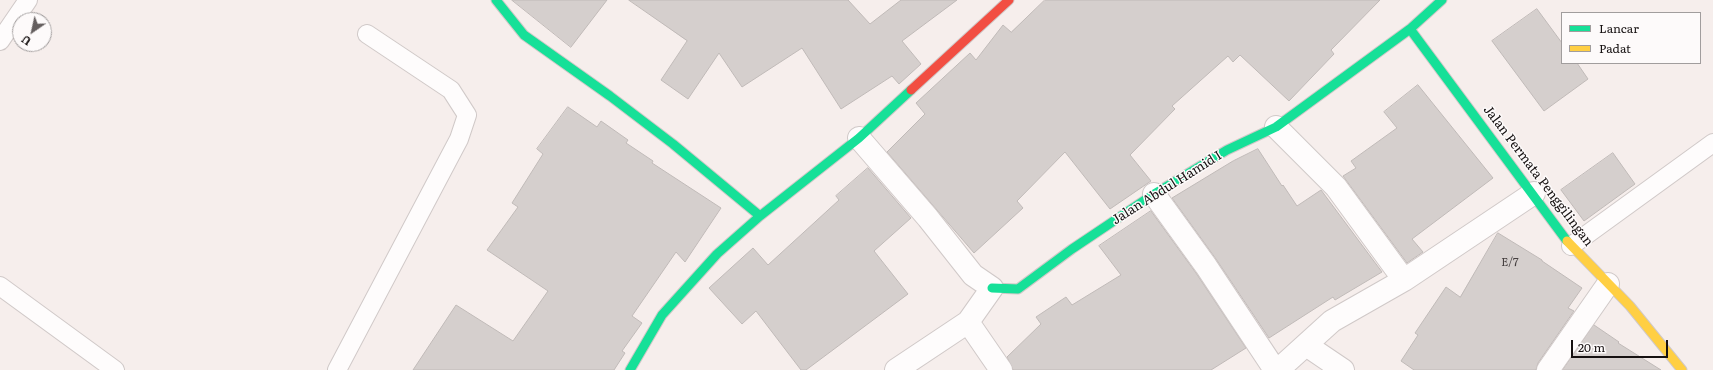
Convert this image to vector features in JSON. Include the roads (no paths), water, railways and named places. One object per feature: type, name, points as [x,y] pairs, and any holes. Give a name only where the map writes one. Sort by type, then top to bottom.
[{"type":"street","points":[[630,370],[662,315],[717,254],[760,216],[859,138],[1009,0]]},
{"type":"street","name":"Jalan Abdul Hamid I","points":[[992,288],[1018,289],[1072,249],[1154,194],[1227,150],[1276,127],[1410,29],[1442,0]]},
{"type":"street","points":[[498,1],[524,35],[610,96],[673,144],[760,216]]},
{"type":"street","name":"Jalan Permata Penggilingan","points":[[1410,29],[1572,246],[1630,306],[1682,370]]},
{"type":"street","points":[[1276,127],[1336,187],[1404,280]]},
{"type":"street","points":[[859,138],[928,218],[973,275],[992,288],[968,322],[896,370]]},
{"type":"street","points":[[1154,194],[1206,266],[1277,370],[1332,321],[1404,280],[1534,194]]},
{"type":"street","points":[[1548,370],[1608,284]]},
{"type":"street","points":[[968,322],[1001,370]]},
{"type":"street","points":[[1306,345],[1344,370]]},
{"type":"lane","points":[[0,41],[28,0]]},
{"type":"lane","points":[[337,370],[459,139],[467,115],[451,90],[367,34]]},
{"type":"lane","points":[[1572,246],[1713,143]]},
{"type":"lane","points":[[0,286],[115,370]]}]
